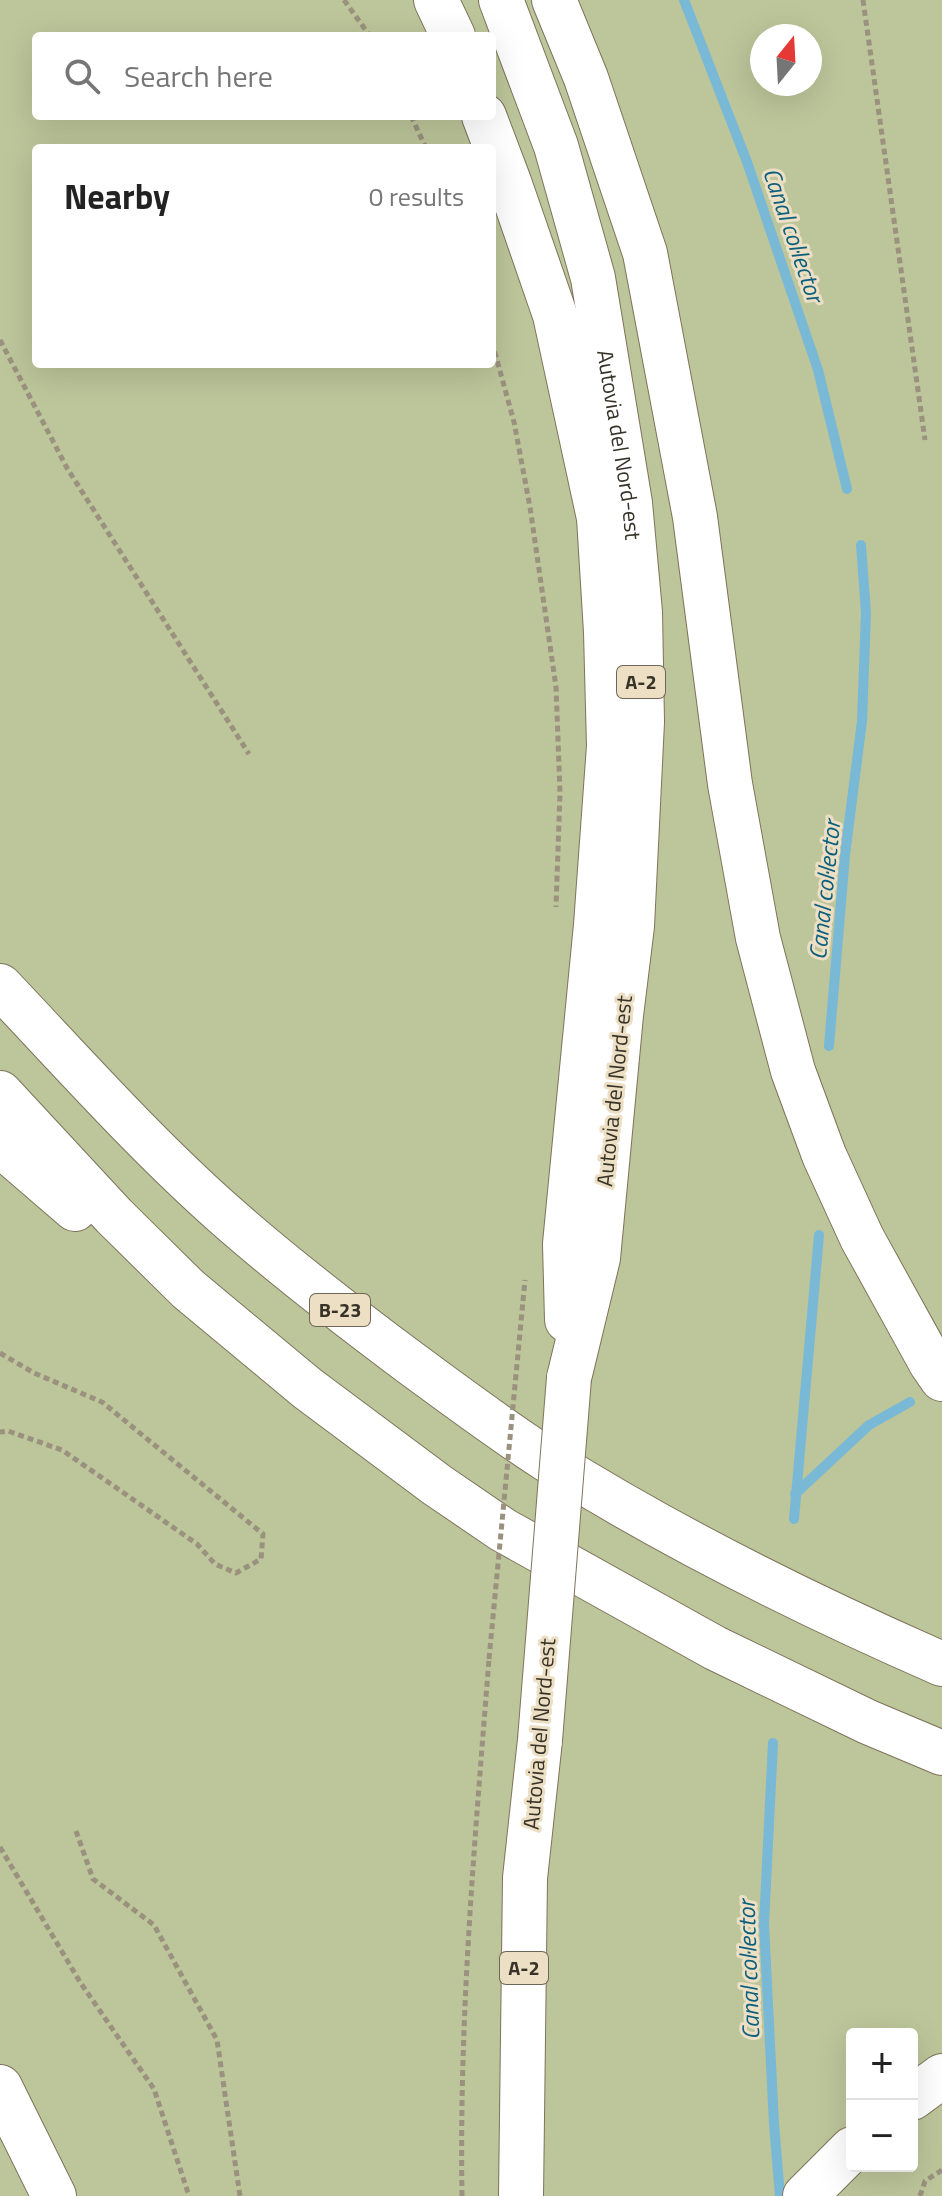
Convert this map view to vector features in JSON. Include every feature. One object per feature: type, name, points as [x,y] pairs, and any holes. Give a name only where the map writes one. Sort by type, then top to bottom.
[{"type":"highway","points":[[436,0],[451,32]]},
{"type":"highway","name":"Autovia del Nord-est","points":[[501,0],[556,146],[593,278],[630,503],[640,612],[642,722],[632,926],[598,1258],[569,1378],[540,1740],[525,1878],[521,2196]]},
{"type":"highway","points":[[554,0],[586,78],[645,253],[695,517],[730,784],[758,938],[793,1071],[824,1155],[862,1238],[936,1371]]},
{"type":"highway","name":"A-2","points":[[486,120],[495,144]]},
{"type":"highway","name":"A-2","points":[[496,148],[555,315],[599,518],[606,632],[609,746],[596,925],[565,1244],[569,1378]]},
{"type":"highway","name":"B-23","points":[[0,986],[132,1126],[223,1213],[325,1298],[476,1412],[546,1459],[735,1566],[942,1664]]},
{"type":"highway","points":[[0,1093],[114,1216],[188,1289],[307,1388],[458,1500],[503,1530],[715,1648],[868,1722],[942,1753]]},
{"type":"highway","points":[[0,1142],[102,1231],[188,1289]]},
{"type":"highway","points":[[918,2094],[942,2076]]},
{"type":"highway","points":[[0,2087],[54,2196]]},
{"type":"highway","points":[[805,2196],[845,2155]]},
{"type":"path","points":[[344,0],[367,32]]},
{"type":"path","points":[[863,0],[925,440]]},
{"type":"path","points":[[413,120],[424,144]]},
{"type":"path","points":[[0,340],[67,468],[249,754]]},
{"type":"path","points":[[496,357],[514,422],[530,507],[556,687],[560,792],[556,917]]},
{"type":"path","points":[[462,2196],[467,1952],[489,1659],[526,1270]]},
{"type":"path","points":[[0,1353],[34,1373],[102,1402],[263,1534],[261,1559],[236,1573],[215,1564],[197,1544],[62,1450],[8,1431],[0,1432]]},
{"type":"path","points":[[76,1831],[93,1879],[154,1925],[217,2040],[240,2196]]},
{"type":"path","points":[[0,1847],[80,1982],[154,2089],[189,2196]]},
{"type":"path","points":[[920,2196],[925,2181],[942,2170]]},
{"type":"green space","points":[[0,0],[942,0],[942,2196],[0,2196]]},
{"type":"waterway","name":"Canal col·lector","points":[[684,0],[747,162],[818,370],[847,489]]},
{"type":"waterway","name":"Canal col·lector","points":[[829,1046],[845,855],[862,721],[866,613],[861,545]]},
{"type":"waterway","name":"Canal col·lector","points":[[794,1519],[819,1235]]},
{"type":"waterway","points":[[795,1494],[869,1425],[910,1402]]},
{"type":"waterway","name":"Canal col·lector","points":[[773,1743],[764,1924],[780,2196]]}]
